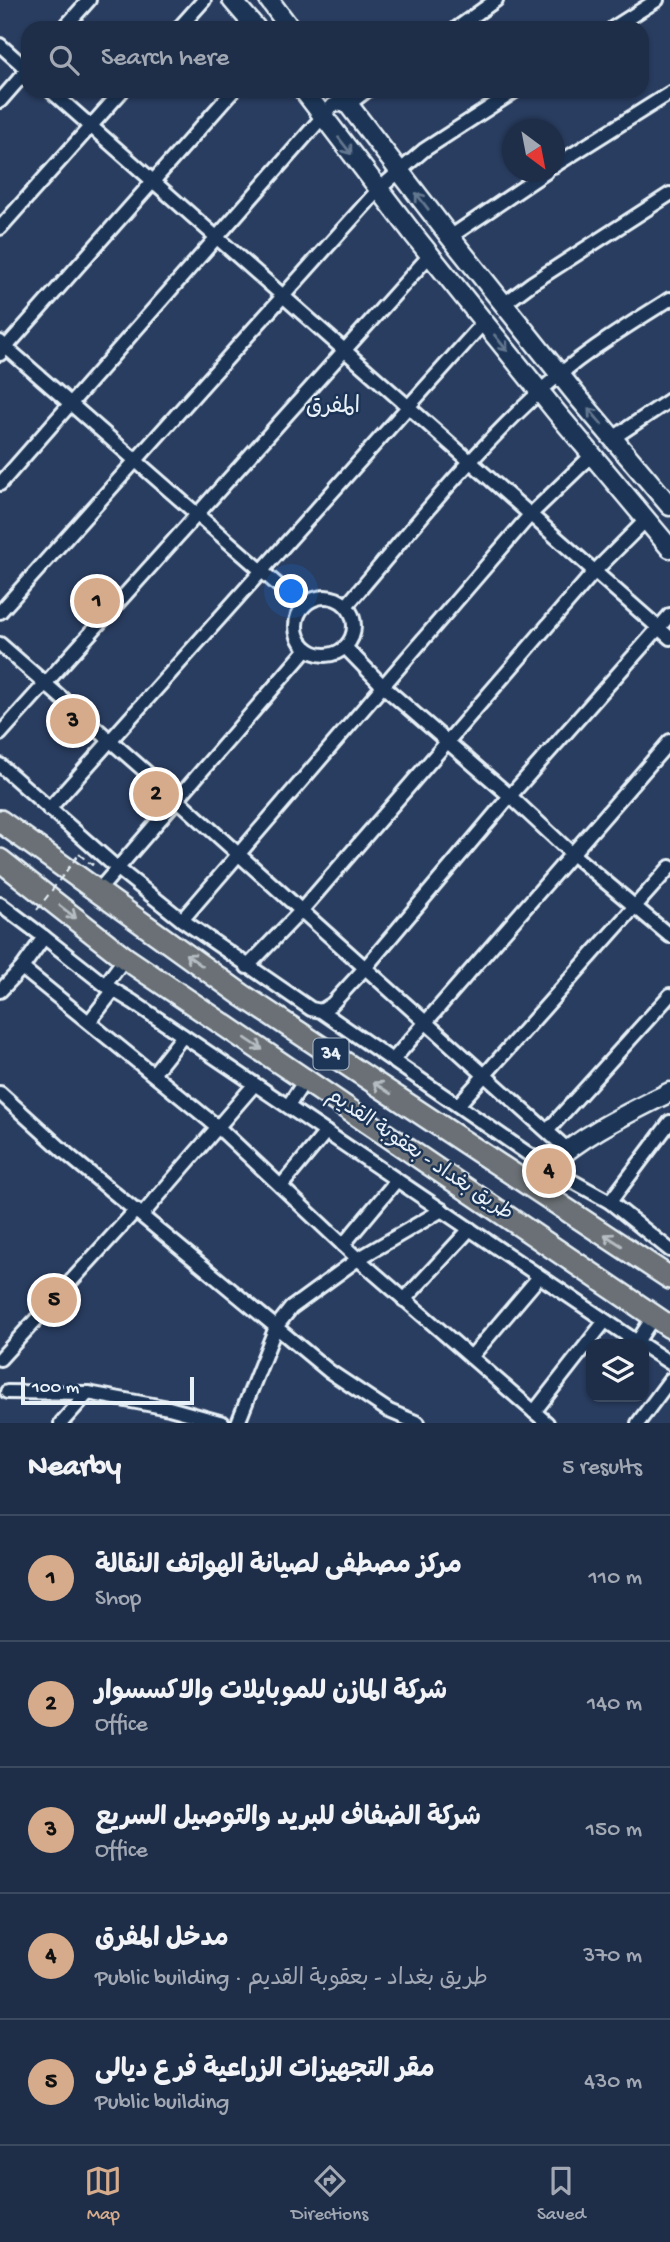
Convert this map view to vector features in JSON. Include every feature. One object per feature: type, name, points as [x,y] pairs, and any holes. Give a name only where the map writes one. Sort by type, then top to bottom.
[{"type":"highway","name":"طريق بغداد - بعقوبة القديم","points":[[0,821],[242,996],[670,1278]]},
{"type":"highway","name":"طريق بغداد - بعقوبة القديم","points":[[5,865],[125,958],[662,1321]]},
{"type":"highway","points":[[403,1146],[425,1116]]},
{"type":"street","points":[[70,21],[89,0]]},
{"type":"street","points":[[185,21],[204,0]]},
{"type":"street","points":[[232,0],[250,21]]},
{"type":"street","points":[[269,0],[285,21]]},
{"type":"street","points":[[466,21],[495,0]]},
{"type":"street","points":[[624,21],[657,0]]},
{"type":"street","points":[[0,46],[21,64]]},
{"type":"street","points":[[0,101],[21,78]]},
{"type":"street","points":[[565,160],[670,93]]},
{"type":"street","points":[[59,98],[670,638]]},
{"type":"street","points":[[0,228],[116,98]]},
{"type":"street","points":[[227,98],[2,348],[71,404],[303,607]]},
{"type":"street","points":[[309,98],[430,255],[670,548]]},
{"type":"street","points":[[0,484],[333,105],[343,98]]},
{"type":"street","points":[[345,98],[450,237],[670,506]]},
{"type":"street","points":[[0,612],[379,189],[424,150],[504,98]]},
{"type":"street","points":[[450,237],[531,182]]},
{"type":"street","points":[[504,304],[670,194]]},
{"type":"street","points":[[0,734],[430,255]]},
{"type":"street","points":[[346,605],[471,460],[540,392],[600,344],[670,299]]},
{"type":"street","points":[[49,809],[484,322]]},
{"type":"street","points":[[613,438],[670,400]]},
{"type":"street","points":[[182,920],[530,515],[592,455]]},
{"type":"street","points":[[247,967],[301,911],[594,572],[646,520]]},
{"type":"street","points":[[324,596],[332,597],[346,605],[355,622],[351,640],[345,647],[338,652],[322,655],[307,649],[296,629],[303,607],[324,596]]},
{"type":"street","points":[[321,1011],[332,1004],[365,968],[510,796],[670,615]]},
{"type":"street","points":[[0,644],[568,1150]]},
{"type":"street","points":[[345,647],[384,687],[510,796],[571,853],[670,936]]},
{"type":"street","points":[[98,891],[307,649]]},
{"type":"street","points":[[393,1060],[670,741]]},
{"type":"street","points":[[0,765],[117,868],[182,920],[311,1009],[321,1011],[547,1167],[610,1202],[670,1250]]},
{"type":"street","points":[[458,1105],[670,867]]},
{"type":"street","points":[[0,904],[109,988],[632,1339]]},
{"type":"street","points":[[0,991],[22,968],[44,937]]},
{"type":"street","points":[[89,1022],[125,958]]},
{"type":"street","points":[[22,968],[219,1128],[358,1259],[547,1423]]},
{"type":"street","points":[[548,1130],[670,995]]},
{"type":"street","points":[[153,1074],[183,1036]]},
{"type":"street","points":[[288,1106],[306,1079]]},
{"type":"street","points":[[0,1359],[219,1128],[254,1084]]},
{"type":"street","points":[[534,1188],[547,1167],[568,1150],[670,1091]]},
{"type":"street","points":[[0,1093],[329,1371],[389,1411],[418,1423]]},
{"type":"street","points":[[610,1202],[670,1122]]},
{"type":"street","points":[[281,1186],[326,1132]]},
{"type":"street","points":[[343,1245],[397,1180]]},
{"type":"street","points":[[238,1423],[276,1327],[291,1308],[358,1259],[442,1210]]},
{"type":"street","points":[[404,1300],[470,1230]]},
{"type":"street","points":[[471,1357],[539,1277]]},
{"type":"street","points":[[534,1412],[605,1321]]},
{"type":"street","points":[[645,1339],[662,1321]]},
{"type":"street","points":[[649,1350],[670,1363]]},
{"type":"street","points":[[638,1423],[670,1380]]},
{"type":"street","points":[[8,1392],[88,1393],[169,1408],[223,1423]]},
{"type":"street","points":[[61,1423],[88,1393]]},
{"type":"path","points":[[37,909],[79,853],[92,864]]},
{"type":"place","name":"مركز مصطفى لصيانة الهواتف النقالة","points":[[97,601]]},
{"type":"place","name":"شركة الضفاف للبريد والتوصيل السريع","points":[[73,721]]},
{"type":"place","name":"شركة المازن للموبايلات والاكسسوار","points":[[156,794]]},
{"type":"place","name":"مدخل المفرق","points":[[549,1171]]},
{"type":"place","name":"مقر التجهيزات الزراعية فرع ديالى","points":[[54,1300]]},
{"type":"district","name":"المفرق","points":[[333,407]]}]
